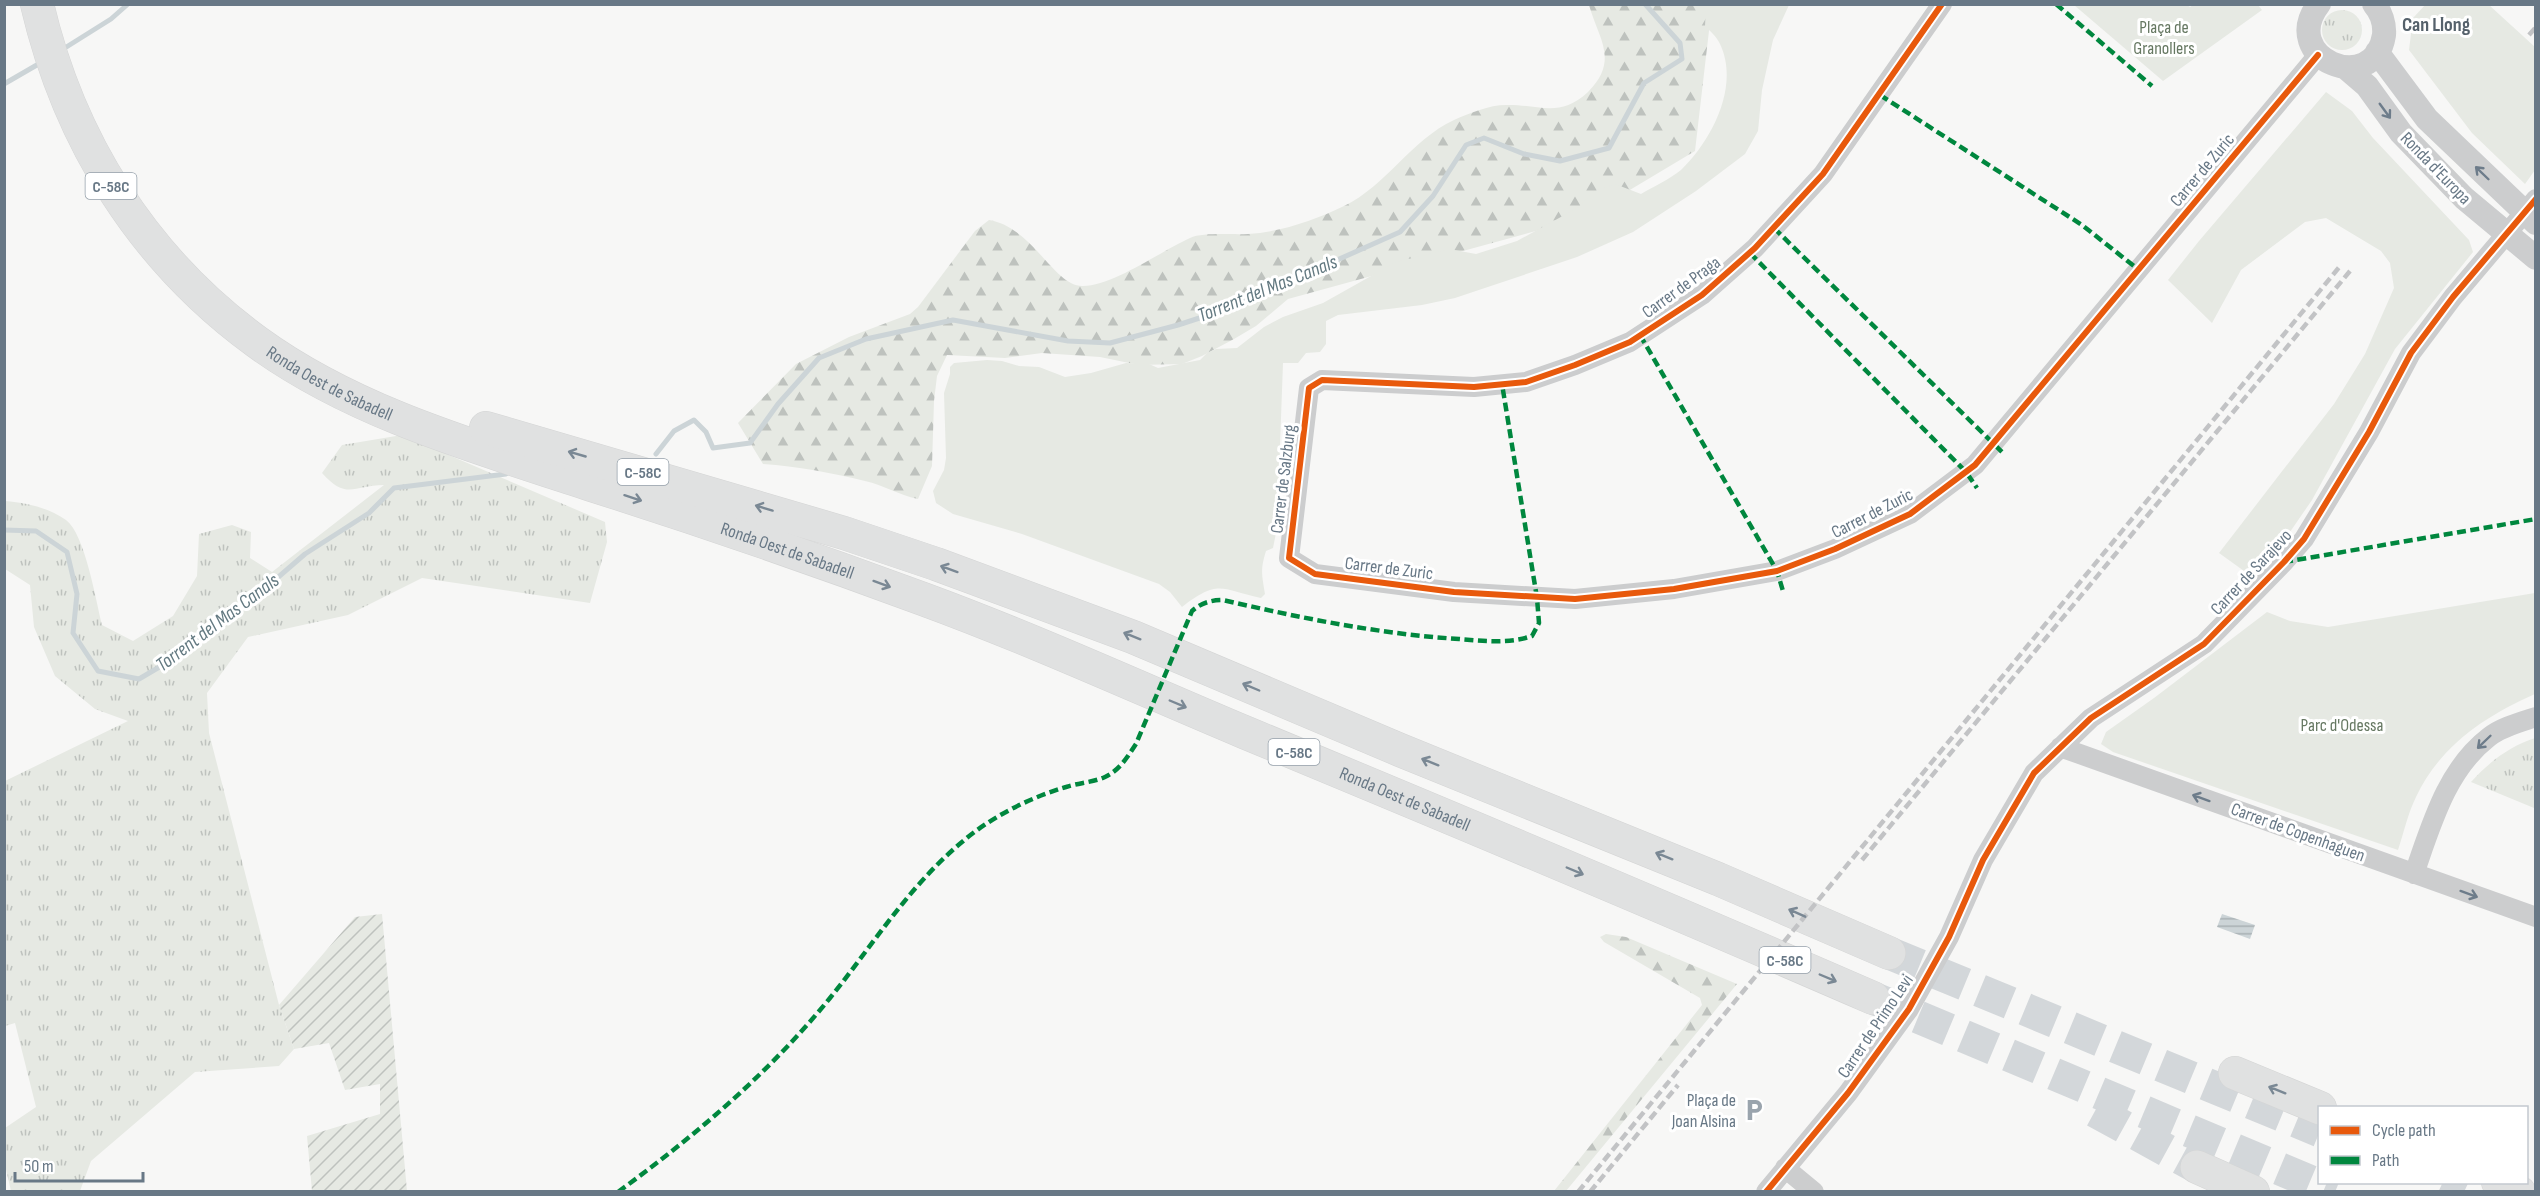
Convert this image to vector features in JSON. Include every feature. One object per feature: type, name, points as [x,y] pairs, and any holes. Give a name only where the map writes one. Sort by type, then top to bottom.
[{"type":"highway","name":"Ronda Oest de Sabadell","points":[[37,4],[87,145],[116,195],[159,253],[217,310],[261,345],[335,388],[373,406],[455,438],[927,600],[1697,922],[1873,998]]},
{"type":"highway","name":"Ronda Oest de Sabadell","points":[[47,4],[51,40]]},
{"type":"highway","name":"Ronda Oest de Sabadell","points":[[76,111],[126,195],[179,260],[255,327],[285,348],[343,381],[430,412],[698,488],[936,564],[1133,637],[1400,750],[1718,879],[1889,953]]},
{"type":"highway","points":[[2235,1073],[2318,1108]]},
{"type":"highway","points":[[2197,1167],[2253,1191]]},
{"type":"highway","points":[[2503,1184],[2519,1191]]},
{"type":"street","name":"Carrer de Praga","points":[[1322,380],[1474,387],[1526,382],[1630,342],[1702,295],[1761,242],[1823,174],[1942,4]]},
{"type":"street","points":[[2346,68],[2358,66],[2378,52],[2384,30],[2382,19],[2373,4]]},
{"type":"street","points":[[2316,7],[2310,22],[2309,34],[2318,55]]},
{"type":"street","name":"Ronda d'Europa","points":[[2378,52],[2427,119],[2532,212]]},
{"type":"street","name":"Ronda d'Europa","points":[[2318,55],[2326,62],[2346,68],[2367,87],[2401,133],[2464,198],[2535,258]]},
{"type":"street","name":"Carrer de Zuric","points":[[1315,574],[1454,592],[1537,598],[1575,599],[1626,594],[1674,589],[1777,571],[1835,549],[1910,514],[1975,465],[2318,55]]},
{"type":"street","name":"Carrer de Sarajevo","points":[[1983,860],[2034,774],[2060,747],[2091,718],[2204,644],[2304,539],[2368,432],[2411,353],[2505,234],[2532,212]]},
{"type":"street","name":"Carrer de Salzburg","points":[[1315,574],[1289,558],[1309,388],[1322,380]]},
{"type":"street","points":[[2414,874],[2439,803],[2460,765],[2490,736],[2535,717]]},
{"type":"street","name":"Carrer de Copenhaguen","points":[[2060,747],[2535,918]]},
{"type":"street","name":"Carrer de Primo Levi","points":[[1766,1191],[1848,1093],[1909,1009],[1949,937],[1983,860]]},
{"type":"street","points":[[1785,1167],[1814,1191]]},
{"type":"green space","name":"Plaça de Granollers","points":[[2195,4],[2258,5],[2262,10],[2163,81],[2074,5],[2187,5],[2190,7]]},
{"type":"green space","points":[[2426,4],[2489,5],[2535,47],[2535,170],[2525,184],[2472,133],[2409,50],[2413,18]]},
{"type":"green space","points":[[1589,5],[1712,5],[1695,151],[1583,218],[1288,299],[1256,326],[1202,356],[1182,364],[1139,365],[1100,357],[1042,353],[1005,358],[947,355],[937,376],[932,466],[918,499],[853,478],[802,468],[763,464],[738,423],[796,364],[849,337],[910,314],[918,307],[975,231],[989,220],[1018,233],[1072,284],[1083,286],[1095,284],[1137,267],[1196,236],[1273,231],[1310,220],[1344,206],[1373,187],[1425,139],[1454,120],[1473,112],[1500,105],[1558,108],[1568,105],[1588,92],[1603,70],[1604,49]]},
{"type":"green space","points":[[1706,5],[1789,5],[1773,40],[1762,90],[1758,131],[1745,154],[1696,191],[1633,232],[1577,257],[1455,298],[1422,305],[1338,315],[1326,321],[1326,344],[1320,352],[1306,353],[1298,363],[1283,363],[1277,528],[1273,548],[1266,551],[1264,558],[1262,572],[1265,594],[1261,598],[1212,589],[1182,607],[1170,592],[1159,584],[1022,534],[953,514],[936,503],[933,491],[944,470],[946,458],[944,393],[950,367],[954,363],[1002,361],[1019,366],[1039,367],[1065,377],[1091,373],[1126,363],[1149,364],[1158,368],[1200,360],[1207,353],[1216,349],[1237,348],[1264,327],[1283,317],[1323,303],[1396,262],[1449,249],[1476,254],[1517,241],[1579,207],[1593,192],[1615,184],[1641,194],[1672,177],[1703,144],[1720,112],[1725,94],[1727,77],[1725,60],[1719,41],[1705,26]]},
{"type":"green space","points":[[2342,10],[2356,16],[2362,30],[2356,44],[2342,50],[2328,44],[2322,30],[2328,16]]},
{"type":"green space","points":[[2326,92],[2352,111],[2373,138],[2469,240],[2473,252],[2395,349],[2312,500],[2283,542],[2251,576],[2219,553],[2334,404],[2365,354],[2394,288],[2390,263],[2381,251],[2326,218],[2305,222],[2241,270],[2212,323],[2168,280]]},
{"type":"green space","points":[[402,435],[605,522],[607,542],[590,603],[422,578],[348,615],[248,637],[207,693],[209,733],[279,1005],[294,1049],[279,1066],[195,1072],[91,1161],[80,1191],[11,1191],[5,1165],[5,1128],[36,1107],[15,1023],[5,1026],[5,781],[128,721],[95,709],[55,676],[34,627],[30,585],[5,569],[5,501],[37,506],[66,520],[79,539],[84,553],[102,625],[133,641],[173,616],[197,576],[199,534],[232,525],[251,532],[250,558],[272,572],[384,485],[351,490],[338,487],[331,482],[322,473],[342,445]]},
{"type":"green space","name":"Parc d'Odessa","points":[[2535,593],[2535,694],[2482,723],[2451,748],[2438,762],[2413,803],[2398,850],[2113,752],[2101,744],[2106,732],[2267,612],[2290,621],[2328,627]]},
{"type":"green space","points":[[2535,738],[2534,808],[2471,782],[2500,756],[2517,745]]},
{"type":"green space","points":[[382,914],[407,1191],[312,1191],[307,1136],[380,1114],[380,1084],[345,1090],[329,1043],[294,1049],[279,1005],[355,917]]},
{"type":"green space","points":[[1606,934],[1626,937],[1737,984],[1566,1191],[1554,1191],[1702,1005],[1700,998],[1604,942],[1600,937]]},
{"type":"shaded area","points":[[2222,914],[2255,925],[2250,939],[2217,927]]},
{"type":"waterway","points":[[60,51],[111,19],[128,4]]},
{"type":"waterway","name":"Torrent del Mas Canals","points":[[656,454],[674,431],[694,420],[706,432],[713,448],[750,443],[778,404],[819,358],[866,339],[953,320],[1068,341],[1110,343],[1227,309],[1400,232],[1433,196],[1466,145],[1484,138],[1524,154],[1560,161],[1609,148],[1644,83],[1682,59],[1680,43],[1645,4]]},
{"type":"waterway","points":[[4,84],[42,62]]},
{"type":"waterway","name":"Torrent del Mas Canals","points":[[4,530],[36,531],[67,552],[77,594],[73,633],[98,671],[139,679],[173,659],[254,598],[305,554],[369,513],[394,488],[506,474]]},
{"type":"tunnel","points":[[1889,953],[2318,1130]]},
{"type":"tunnel","points":[[1873,998],[2335,1192]]},
{"type":"tunnel","points":[[2095,1111],[2197,1167]]},
{"type":"tunnel","points":[[2447,1184],[2464,1192]]},
{"type":"railway","points":[[2529,35],[2536,27]]},
{"type":"railway","points":[[1578,1192],[2341,265]]},
{"type":"railway","points":[[1862,860],[2350,271]]},
{"type":"railway","points":[[1590,1192],[1678,1085]]},
{"type":"marked path","points":[[2056,4],[2152,86]]},
{"type":"marked path","points":[[1880,95],[2082,225],[2139,270]]},
{"type":"marked path","points":[[1774,228],[2005,455]]},
{"type":"marked path","points":[[1750,253],[1966,472],[1977,488]]},
{"type":"marked path","points":[[1640,335],[1777,571],[1783,591]]},
{"type":"marked path","points":[[618,1192],[730,1102],[782,1052],[830,998],[908,897],[962,842],[985,824],[1024,803],[1066,787],[1101,779],[1119,767],[1136,744],[1192,611],[1199,606],[1210,601],[1223,600],[1340,624],[1429,637],[1496,641],[1532,636],[1539,623],[1537,598],[1502,384]]},
{"type":"marked path","points":[[2284,562],[2536,519]]},
{"type":"cycle path","points":[[1942,4],[1823,174],[1755,248],[1702,295],[1630,342],[1526,382],[1474,387],[1322,380],[1309,388],[1289,558],[1315,574],[1454,592],[1575,599],[1674,589],[1777,571],[1835,549],[1910,514],[1975,465],[2318,55]]},
{"type":"cycle path","points":[[1766,1192],[1848,1093],[1909,1009],[1949,937],[1983,860],[2034,773],[2091,718],[2204,644],[2284,562],[2304,539],[2369,432],[2411,353],[2453,297],[2536,199]]},
{"type":"place","name":"Plaça de Joan Alsina","points":[[1754,1110]]},
{"type":"district","name":"Can Llong","points":[[2436,24]]}]
